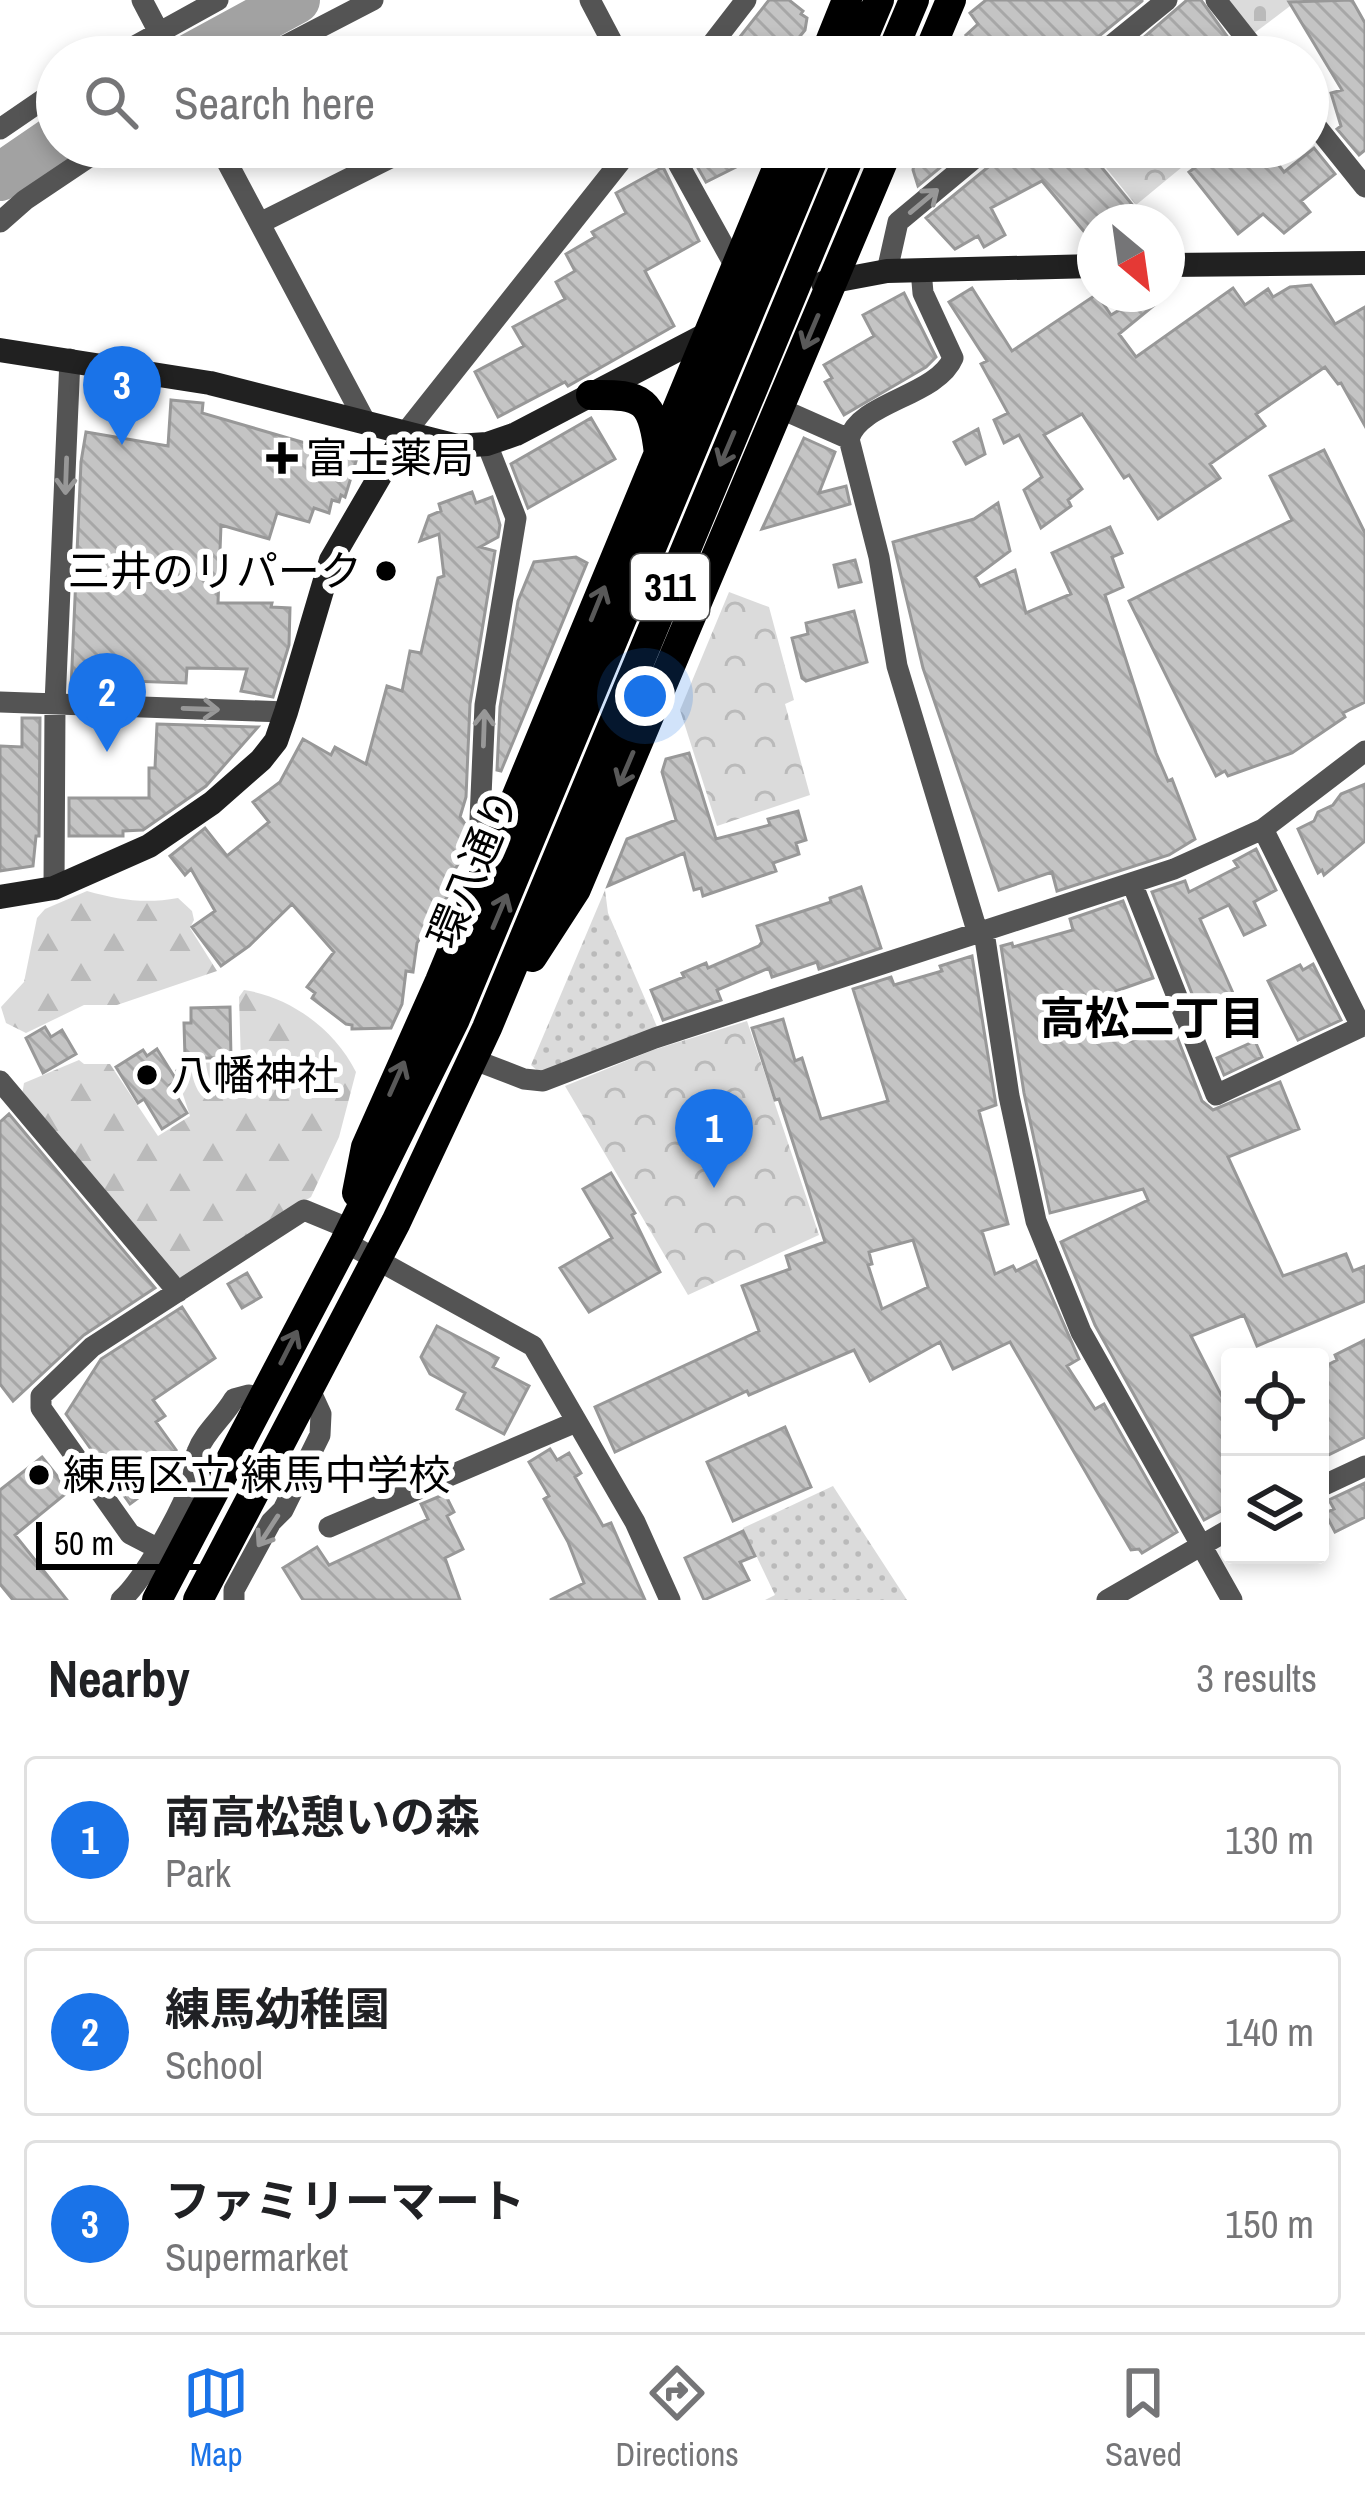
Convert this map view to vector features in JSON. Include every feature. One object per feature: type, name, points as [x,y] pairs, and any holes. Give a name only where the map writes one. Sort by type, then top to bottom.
[{"type":"main road","points":[[832,36],[847,0]]},
{"type":"main road","points":[[864,36],[879,0]]},
{"type":"main road","points":[[899,36],[914,0]]},
{"type":"main road","points":[[936,36],[951,0]]},
{"type":"main road","name":"311","points":[[348,1236],[365,1147],[503,831],[777,168]]},
{"type":"main road","name":"環八通り","points":[[157,1600],[348,1236],[455,1019],[809,168]]},
{"type":"main road","name":"環八通り","points":[[198,1600],[375,1260],[487,1028],[844,168]]},
{"type":"main road","points":[[487,1028],[576,889],[881,168]]},
{"type":"main road","points":[[591,395],[626,394],[647,406],[656,427],[659,454]]},
{"type":"street","points":[[142,0],[162,36]]},
{"type":"street","points":[[153,36],[218,0]]},
{"type":"street","points":[[303,36],[374,0]]},
{"type":"street","points":[[590,0],[609,36]]},
{"type":"street","points":[[718,36],[746,0]]},
{"type":"street","points":[[1123,36],[1167,0]]},
{"type":"street","points":[[1216,0],[1244,36]]},
{"type":"street","points":[[0,129],[36,104]]},
{"type":"street","points":[[1329,142],[1365,187]]},
{"type":"street","points":[[0,221],[73,168]]},
{"type":"street","points":[[230,168],[366,423]]},
{"type":"street","points":[[260,224],[371,168]]},
{"type":"street","points":[[0,897],[54,888],[149,846],[212,803],[276,741],[331,560],[405,433],[615,168]]},
{"type":"street","points":[[681,168],[736,268]]},
{"type":"street","points":[[886,271],[898,222],[963,168]]},
{"type":"street","points":[[1185,265],[1365,262]]},
{"type":"street","points":[[0,350],[210,383],[457,446],[488,444],[710,332],[834,279],[921,269],[1077,266]]},
{"type":"street","points":[[921,269],[923,293],[953,362],[929,383],[854,425],[849,439],[879,557],[897,666],[981,933],[1036,1221],[1081,1332],[1232,1600]]},
{"type":"street","points":[[54,888],[55,704],[70,359]]},
{"type":"street","points":[[779,408],[849,439]]},
{"type":"street","points":[[488,444],[516,518],[484,705],[480,819],[503,831]]},
{"type":"street","points":[[0,702],[286,712]]},
{"type":"street","points":[[472,1059],[524,1079],[543,1081],[655,1038],[1132,884],[1263,829],[1365,752]]},
{"type":"street","points":[[1132,884],[1216,1094],[1363,1026],[1263,829]]},
{"type":"street","points":[[0,1081],[178,1292]]},
{"type":"street","points":[[157,1548],[130,1534],[41,1408],[41,1396],[92,1347],[304,1210],[348,1236],[375,1260],[533,1346],[635,1522],[670,1600]]},
{"type":"street","points":[[233,1600],[320,1435],[322,1414],[309,1388]]},
{"type":"street","points":[[121,1600],[137,1587],[193,1478],[195,1455],[212,1426],[235,1399],[249,1395],[262,1400]]},
{"type":"street","points":[[329,1527],[576,1422]]},
{"type":"street","points":[[1329,1483],[1364,1468]]},
{"type":"street","points":[[1107,1600],[1221,1533]]},
{"type":"green space","points":[[1228,0],[1298,0],[1253,34]]},
{"type":"green space","points":[[1106,168],[1181,168],[1135,204]]},
{"type":"green space","points":[[729,592],[769,607],[794,700],[785,704],[810,795],[717,826],[680,710]]},
{"type":"green space","points":[[605,890],[608,913],[658,1029],[540,1073],[531,1065]]},
{"type":"green space","points":[[87,891],[132,900],[178,898],[192,911],[190,928],[217,971],[117,1005],[84,1005],[26,1033],[6,1023],[1,1007],[24,982],[37,918],[45,909]]},
{"type":"green space","points":[[244,990],[278,1000],[310,1018],[336,1042],[356,1072],[339,1137],[311,1197],[185,1277],[175,1277],[22,1095],[24,1083],[79,1060],[110,1064],[158,1136],[190,1116],[175,1070],[186,1063],[241,1062],[239,997]]},
{"type":"green space","points":[[747,1021],[819,1235],[688,1295],[565,1086],[653,1050]]},
{"type":"green space","points":[[833,1486],[907,1600],[765,1600],[775,1595],[743,1528]]},
{"type":"building","points":[[769,0],[789,0],[807,18],[800,36],[741,36]]},
{"type":"building","points":[[986,0],[1142,0],[1099,36],[967,36],[978,24],[970,13]]},
{"type":"building","points":[[1187,0],[1201,0],[1227,36],[1145,36]]},
{"type":"building","points":[[1352,0],[1365,23],[1365,150],[1359,155],[1337,129],[1341,126],[1331,93],[1342,90],[1329,68],[1329,36],[1309,36],[1289,2]]},
{"type":"building","points":[[1329,167],[1335,174],[1301,201],[1310,212],[1284,233],[1263,214],[1238,234],[1189,172],[1194,168],[1281,168],[1284,172]]},
{"type":"building","points":[[663,168],[699,241],[645,271],[674,326],[568,386],[565,382],[498,417],[475,372],[524,346],[513,327],[565,299],[556,282],[575,271],[566,254],[626,213],[616,193]]},
{"type":"building","points":[[698,168],[734,168],[706,182]]},
{"type":"building","points":[[913,168],[940,168],[918,186]]},
{"type":"building","points":[[987,168],[1102,168],[1132,204],[1077,204],[1077,223],[1042,181],[991,208],[1005,235],[984,247],[978,236],[955,249],[926,218]]},
{"type":"building","points":[[1311,285],[1335,324],[1365,307],[1365,426],[1341,383],[1325,367],[1256,414],[1265,426],[1210,464],[1220,478],[1158,519],[1082,414],[1044,435],[1082,489],[1068,500],[1071,506],[1041,528],[1024,490],[1042,477],[1019,435],[1004,443],[994,420],[1008,413],[981,364],[987,361],[949,302],[972,288],[1012,351],[1077,307],[1077,312],[1111,315],[1146,312],[1119,334],[1136,357],[1233,288],[1245,305],[1268,289],[1273,297],[1290,287]]},
{"type":"building","points":[[904,293],[936,357],[844,415],[825,382],[832,378],[824,365],[874,336],[863,315]]},
{"type":"building","points":[[171,400],[203,403],[202,413],[357,458],[345,497],[332,500],[329,513],[314,508],[309,522],[277,513],[269,539],[221,525],[218,603],[272,603],[271,607],[290,608],[289,645],[273,697],[241,691],[247,669],[187,668],[186,683],[129,681],[129,692],[71,689],[86,432],[168,446]]},
{"type":"building","points":[[591,418],[615,459],[528,508],[511,464]]},
{"type":"building","points":[[978,429],[985,454],[966,464],[954,442]]},
{"type":"building","points":[[804,438],[835,452],[819,493],[846,486],[850,504],[762,529]]},
{"type":"building","points":[[1324,450],[1365,533],[1365,702],[1292,753],[1216,776],[1129,601],[1292,520],[1270,476]]},
{"type":"building","points":[[472,492],[476,503],[492,497],[500,525],[498,537],[480,547],[495,551],[470,704],[466,797],[460,817],[469,829],[461,843],[468,847],[443,890],[449,894],[417,943],[413,972],[406,971],[402,1004],[391,1028],[352,1029],[312,998],[315,993],[307,987],[334,952],[292,904],[221,966],[192,927],[215,911],[191,869],[185,875],[170,856],[205,828],[227,856],[269,822],[253,802],[280,782],[303,739],[331,755],[335,747],[366,764],[387,686],[402,691],[410,651],[421,653],[438,578],[444,576],[439,534],[420,541],[429,516],[441,511],[439,504]]},
{"type":"building","points":[[998,503],[1010,551],[975,577],[980,586],[1015,570],[1026,613],[1071,594],[1052,553],[1110,527],[1122,553],[1112,557],[1123,587],[1105,595],[1156,753],[1168,781],[1172,779],[1195,839],[1169,855],[1057,891],[1052,872],[999,890],[923,668],[893,542],[974,519]]},
{"type":"building","points":[[576,557],[587,563],[501,771],[497,770],[500,707],[518,601],[534,562]]},
{"type":"building","points":[[855,560],[861,582],[839,587],[834,565]]},
{"type":"building","points":[[854,611],[867,662],[806,681],[792,638],[808,634],[806,623]]},
{"type":"building","points":[[22,718],[40,718],[39,836],[33,866],[0,871],[0,746],[22,747]]},
{"type":"building","points":[[157,724],[258,727],[206,786],[143,830],[123,831],[123,836],[69,836],[69,798],[149,798]]},
{"type":"building","points":[[689,753],[716,839],[770,825],[768,819],[798,811],[806,840],[796,843],[799,854],[773,863],[776,871],[703,896],[701,888],[694,890],[684,853],[608,886],[627,839],[676,820],[662,772],[666,759]]},
{"type":"building","points":[[1365,784],[1365,841],[1324,875],[1322,870],[1318,873],[1298,829],[1314,821],[1341,794]]},
{"type":"building","points":[[1256,849],[1276,890],[1254,902],[1265,925],[1244,935],[1229,905],[1200,919],[1233,993],[1196,1004],[1152,892],[1185,881],[1189,892],[1238,867],[1234,861]]},
{"type":"building","points":[[861,887],[881,948],[819,969],[817,962],[772,977],[769,968],[717,990],[721,1000],[663,1020],[651,990],[706,963],[708,968],[759,946],[757,926]]},
{"type":"building","points":[[1123,901],[1153,978],[1116,991],[1130,1041],[1174,1029],[1202,1101],[1213,1110],[1280,1082],[1299,1129],[1228,1157],[1283,1276],[1346,1254],[1353,1271],[1365,1266],[1365,1301],[1257,1346],[1244,1315],[1191,1336],[1221,1394],[1221,1511],[1204,1520],[1095,1325],[1061,1242],[1148,1200],[1143,1189],[1050,1213],[1024,1093],[1001,946],[1073,930],[1070,919]]},
{"type":"building","points":[[972,956],[996,1105],[979,1111],[1008,1224],[982,1231],[995,1274],[1036,1261],[1079,1359],[1067,1366],[1095,1409],[1104,1404],[1177,1532],[1142,1553],[1131,1550],[1010,1342],[953,1369],[940,1342],[870,1381],[854,1350],[749,1395],[747,1391],[615,1452],[595,1407],[759,1331],[742,1286],[790,1269],[786,1256],[825,1242],[752,1028],[783,1019],[795,1061],[802,1058],[821,1119],[888,1101],[853,989],[891,977],[894,985],[942,971],[940,966]],"holes":[[[913,1240],[928,1287],[882,1309],[868,1265],[872,1264],[869,1252]]]},
{"type":"building","points":[[1313,964],[1341,1020],[1298,1040],[1268,981],[1300,965],[1303,970]]},
{"type":"building","points":[[230,1007],[231,1058],[185,1058],[184,1023],[191,1023],[191,1008]]},
{"type":"building","points":[[45,1027],[51,1037],[62,1030],[76,1054],[43,1073],[26,1038]]},
{"type":"building","points":[[1255,1041],[1262,1057],[1224,1075],[1217,1058]]},
{"type":"building","points":[[157,1049],[177,1081],[170,1085],[187,1113],[162,1129],[144,1099],[138,1103],[116,1067],[143,1050],[147,1056]]},
{"type":"building","points":[[9,1114],[155,1288],[84,1335],[13,1401],[0,1384],[0,1122]]},
{"type":"building","points":[[611,1173],[635,1213],[660,1272],[589,1312],[560,1268],[612,1238],[583,1189]]},
{"type":"building","points":[[247,1273],[261,1297],[242,1308],[228,1284]]},
{"type":"building","points":[[182,1307],[215,1358],[153,1400],[165,1416],[156,1422],[176,1450],[162,1460],[167,1467],[151,1478],[156,1485],[130,1504],[66,1414],[101,1359]]},
{"type":"building","points":[[437,1326],[498,1358],[493,1367],[529,1386],[504,1434],[457,1409],[465,1393],[430,1374],[421,1357]]},
{"type":"building","points":[[1365,1340],[1365,1437],[1329,1455],[1329,1364],[1337,1360],[1335,1355]]},
{"type":"building","points":[[785,1427],[811,1487],[733,1521],[707,1462]]},
{"type":"building","points":[[550,1449],[557,1460],[569,1453],[581,1473],[575,1477],[603,1526],[611,1523],[645,1600],[550,1600],[584,1583],[544,1499],[549,1496],[529,1462]]},
{"type":"building","points":[[42,1457],[69,1491],[15,1535],[67,1600],[13,1600],[0,1584],[0,1490]]},
{"type":"building","points":[[1365,1483],[1365,1517],[1335,1532],[1329,1521],[1329,1511],[1334,1509],[1329,1500]]},
{"type":"building","points":[[445,1494],[454,1512],[447,1516],[463,1549],[445,1558],[460,1600],[303,1600],[283,1568],[317,1547],[329,1565],[428,1519],[421,1504]]},
{"type":"building","points":[[743,1531],[755,1556],[740,1562],[749,1580],[704,1600],[685,1558]]},
{"type":"waterway","points":[[230,36],[296,0]]},
{"type":"waterway","points":[[0,177],[36,152]]},
{"type":"place","name":"ファミリーマート","points":[[122,445]]},
{"type":"place","name":"富士薬局","points":[[282,458]]},
{"type":"place","name":"三井のリパーク","points":[[386,571]]},
{"type":"place","name":"練馬幼稚園","points":[[107,752]]},
{"type":"place","name":"八幡神社","points":[[147,1075]]},
{"type":"place","name":"南高松憩いの森","points":[[714,1188]]},
{"type":"place","name":"練馬区立 練馬中学校","points":[[39,1475]]},
{"type":"district","name":"高松二丁目","points":[[1152,1017]]}]
